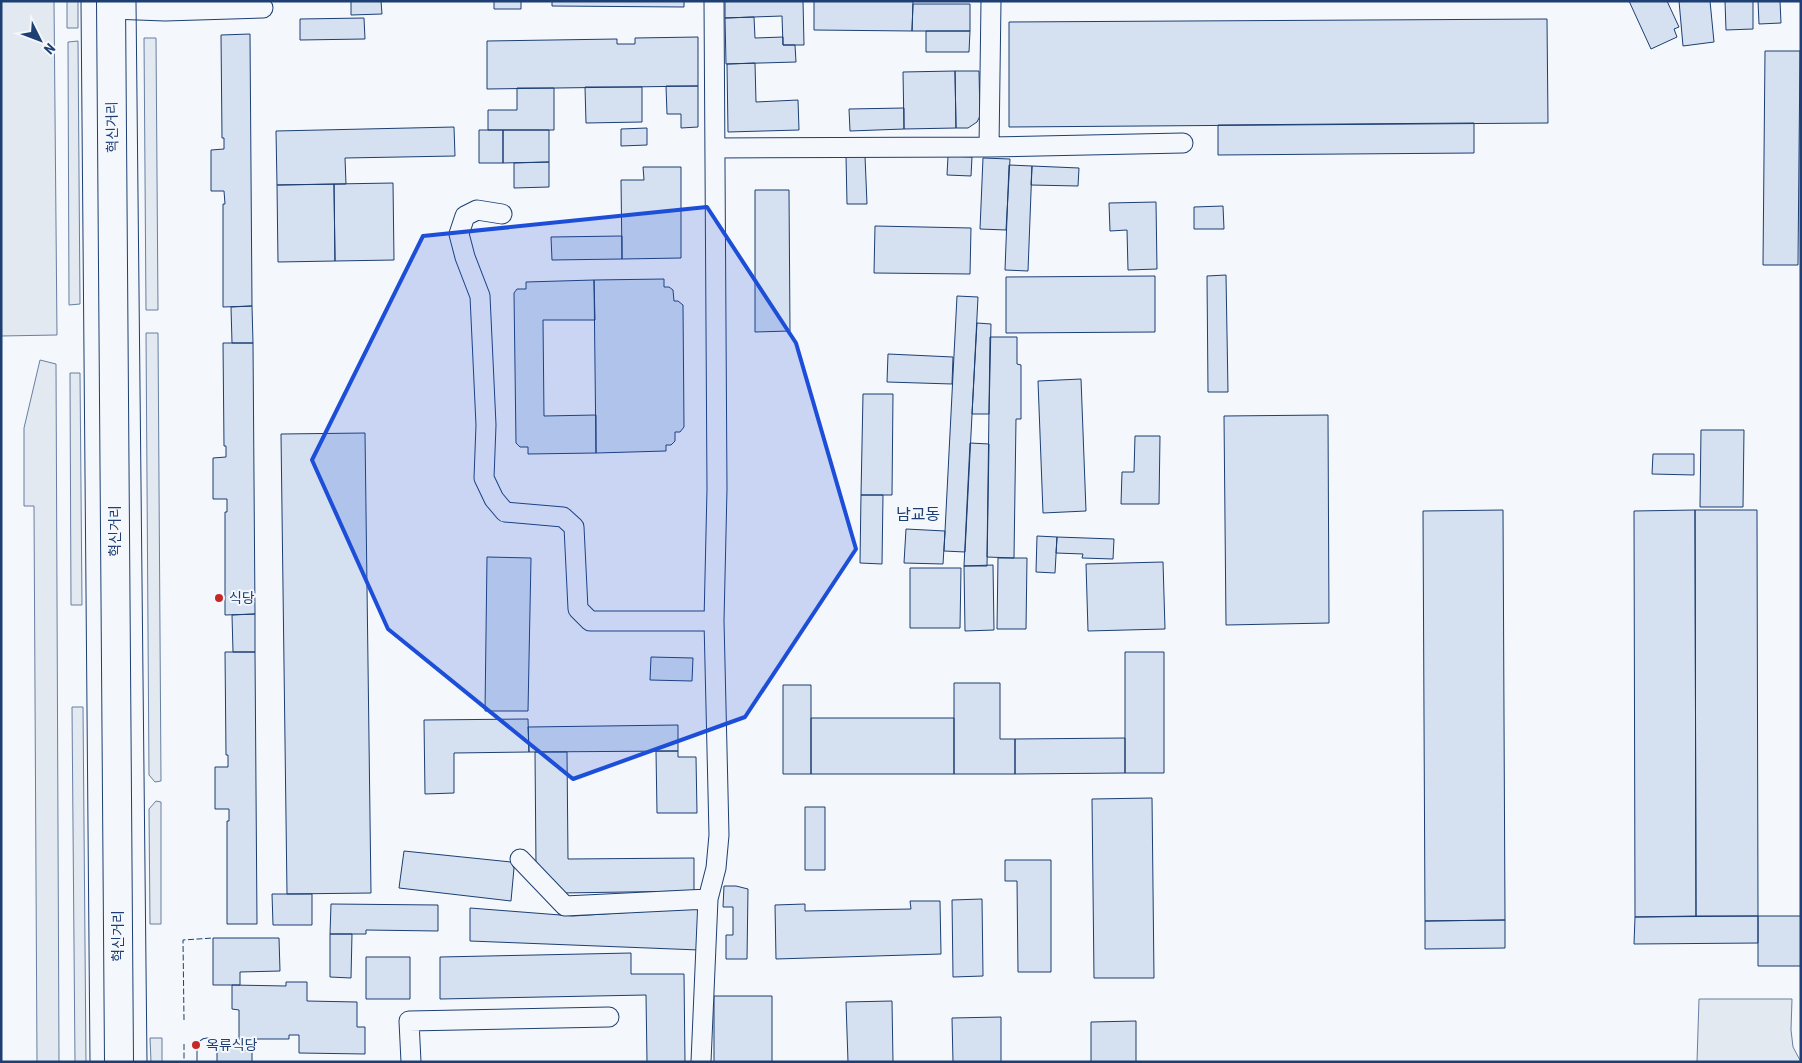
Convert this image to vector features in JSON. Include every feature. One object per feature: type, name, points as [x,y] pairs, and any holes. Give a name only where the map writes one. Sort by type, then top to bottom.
[{"type":"main road","name":"혁신거리","points":[[111,5],[119,1062]]},
{"type":"street","points":[[701,1062],[708,898],[716,868],[720,835],[714,621],[717,489],[714,1]]},
{"type":"street","points":[[988,147],[992,1]]},
{"type":"street","points":[[111,5],[165,11],[263,8]]},
{"type":"street","points":[[715,148],[988,147],[1183,143]]},
{"type":"street","points":[[502,214],[477,210],[465,216],[460,234],[465,258],[480,296],[486,425],[484,478],[494,499],[505,512],[563,517],[574,526],[578,610],[590,621],[714,621]]},
{"type":"street","points":[[520,859],[565,906],[708,898]]},
{"type":"street","points":[[411,1062],[409,1021],[609,1017]]},
{"type":"highlighted area","points":[[707,207],[796,343],[856,549],[745,717],[573,779],[388,629],[312,460],[423,236]]},
{"type":"shaded area","points":[[1,1],[54,1],[57,335],[1,336]]},
{"type":"shaded area","points":[[67,1],[78,1],[78,28],[67,28]]},
{"type":"shaded area","points":[[144,38],[156,38],[158,310],[146,310]]},
{"type":"shaded area","points":[[78,41],[80,304],[69,305],[68,42]]},
{"type":"shaded area","points":[[146,333],[158,333],[161,781],[155,782],[149,775]]},
{"type":"shaded area","points":[[40,360],[56,364],[59,1062],[37,1062],[34,506],[24,506],[24,428]]},
{"type":"shaded area","points":[[70,373],[80,373],[82,605],[71,605]]},
{"type":"shaded area","points":[[72,707],[83,707],[86,1062],[75,1062]]},
{"type":"shaded area","points":[[156,801],[161,802],[161,924],[150,924],[149,809]]},
{"type":"shaded area","points":[[1699,999],[1792,999],[1791,1030],[1793,1047],[1801,1062],[1697,1062]]},
{"type":"shaded area","points":[[150,1038],[162,1038],[162,1062],[151,1062]]},
{"type":"building","points":[[351,1],[381,1],[382,14],[351,15]]},
{"type":"building","points":[[494,1],[521,1],[521,9],[494,9]]},
{"type":"building","points":[[552,1],[684,1],[684,7],[552,6]]},
{"type":"building","points":[[725,1],[803,1],[804,45],[783,45],[782,16],[725,18]]},
{"type":"building","points":[[814,1],[913,1],[912,31],[814,30]]},
{"type":"building","points":[[1629,1],[1667,1],[1679,27],[1674,29],[1677,37],[1651,49]]},
{"type":"building","points":[[1679,1],[1710,1],[1714,42],[1683,46]]},
{"type":"building","points":[[1725,1],[1753,1],[1753,29],[1726,30]]},
{"type":"building","points":[[1758,1],[1780,1],[1781,23],[1759,24]]},
{"type":"building","points":[[913,4],[970,4],[970,31],[912,31]]},
{"type":"building","points":[[754,17],[755,38],[783,37],[783,45],[795,45],[796,62],[726,64],[725,18]]},
{"type":"building","points":[[364,18],[365,39],[300,40],[300,19]]},
{"type":"building","points":[[1547,19],[1548,123],[1009,127],[1009,22]]},
{"type":"building","points":[[926,31],[970,31],[969,52],[926,52]]},
{"type":"building","points":[[250,34],[252,306],[223,307],[224,191],[211,191],[211,150],[224,149],[224,138],[222,138],[221,35]]},
{"type":"building","points":[[698,37],[698,86],[487,89],[487,41],[617,39],[617,44],[635,44],[635,38]]},
{"type":"building","points":[[1765,51],[1800,51],[1798,265],[1763,265]]},
{"type":"building","points":[[755,63],[756,102],[798,100],[799,130],[728,132],[727,64]]},
{"type":"building","points":[[955,71],[979,71],[980,116],[977,122],[968,128],[956,128]]},
{"type":"building","points":[[955,71],[956,128],[904,129],[903,72]]},
{"type":"building","points":[[666,86],[698,86],[698,127],[681,128],[681,114],[667,114]]},
{"type":"building","points":[[585,87],[642,87],[642,122],[586,123]]},
{"type":"building","points":[[517,88],[554,88],[554,130],[488,130],[488,110],[517,110]]},
{"type":"building","points":[[904,108],[904,129],[850,131],[849,109]]},
{"type":"building","points":[[1474,123],[1474,153],[1218,155],[1218,125]]},
{"type":"building","points":[[454,127],[455,156],[345,158],[346,184],[277,185],[276,131]]},
{"type":"building","points":[[647,128],[647,145],[621,146],[621,129]]},
{"type":"building","points":[[479,130],[503,130],[503,163],[479,163]]},
{"type":"building","points":[[503,130],[549,130],[549,162],[503,163]]},
{"type":"building","points":[[846,156],[865,156],[867,204],[847,204]]},
{"type":"building","points":[[948,156],[972,157],[971,176],[947,175]]},
{"type":"building","points":[[983,158],[1010,159],[1006,230],[980,229]]},
{"type":"building","points":[[549,162],[549,187],[514,188],[514,163]]},
{"type":"building","points":[[1009,165],[1032,166],[1028,271],[1005,270]]},
{"type":"building","points":[[1032,166],[1079,168],[1078,186],[1031,185]]},
{"type":"building","points":[[643,167],[681,167],[681,258],[622,259],[621,180],[644,180]]},
{"type":"building","points":[[393,183],[394,260],[335,261],[334,184]]},
{"type":"building","points":[[334,184],[335,261],[278,262],[277,185]]},
{"type":"building","points":[[755,190],[789,190],[790,331],[755,332]]},
{"type":"building","points":[[1156,202],[1157,269],[1128,270],[1127,230],[1110,231],[1109,203]]},
{"type":"building","points":[[1223,206],[1224,229],[1194,229],[1194,207]]},
{"type":"building","points":[[875,226],[971,228],[970,274],[874,273]]},
{"type":"building","points":[[622,236],[622,259],[552,260],[551,237]]},
{"type":"building","points":[[1226,275],[1228,392],[1208,392],[1207,276]]},
{"type":"building","points":[[1155,276],[1155,332],[1006,333],[1006,277]]},
{"type":"building","points":[[664,279],[664,287],[669,287],[673,290],[674,301],[678,301],[683,305],[684,427],[680,432],[675,432],[675,441],[671,445],[666,445],[666,451],[596,453],[594,280]]},
{"type":"building","points":[[594,280],[595,320],[543,320],[544,416],[596,415],[596,453],[528,454],[528,447],[520,447],[516,443],[514,293],[517,289],[526,289],[526,282]]},
{"type":"building","points":[[957,296],[978,297],[965,552],[944,551]]},
{"type":"building","points":[[252,306],[253,343],[232,343],[231,307]]},
{"type":"building","points":[[977,323],[991,324],[989,414],[972,414]]},
{"type":"building","points":[[990,337],[1017,337],[1017,364],[1021,365],[1021,419],[1016,419],[1014,558],[987,557]]},
{"type":"building","points":[[223,343],[253,343],[255,614],[225,615],[225,512],[227,512],[227,499],[213,499],[213,458],[226,457],[226,446],[224,446]]},
{"type":"building","points":[[888,354],[953,357],[952,384],[887,382]]},
{"type":"building","points":[[1081,379],[1086,511],[1043,513],[1038,381]]},
{"type":"building","points":[[863,394],[893,394],[892,495],[861,495]]},
{"type":"building","points":[[1328,415],[1329,623],[1226,625],[1224,416]]},
{"type":"building","points":[[1701,430],[1744,430],[1743,507],[1700,507]]},
{"type":"building","points":[[365,433],[371,893],[287,894],[281,434]]},
{"type":"building","points":[[1135,436],[1160,436],[1159,504],[1121,504],[1122,472],[1134,472]]},
{"type":"building","points":[[970,443],[989,444],[987,566],[964,566]]},
{"type":"building","points":[[1653,454],[1694,454],[1694,475],[1652,474]]},
{"type":"building","points":[[861,495],[883,495],[882,564],[860,563]]},
{"type":"building","points":[[1503,510],[1505,920],[1425,921],[1423,511]]},
{"type":"building","points":[[1695,510],[1757,510],[1758,916],[1696,916]]},
{"type":"building","points":[[1695,510],[1696,916],[1635,917],[1634,511]]},
{"type":"building","points":[[906,529],[945,531],[943,564],[904,563]]},
{"type":"building","points":[[1037,536],[1057,537],[1055,573],[1036,572]]},
{"type":"building","points":[[1057,537],[1114,539],[1113,559],[1082,558],[1083,554],[1056,553]]},
{"type":"building","points":[[487,557],[531,558],[528,711],[485,711]]},
{"type":"building","points":[[998,558],[1027,558],[1026,629],[997,629]]},
{"type":"building","points":[[1163,562],[1165,629],[1088,631],[1086,564]]},
{"type":"building","points":[[993,565],[994,630],[965,631],[964,566]]},
{"type":"building","points":[[910,568],[961,568],[960,628],[910,628]]},
{"type":"building","points":[[255,614],[255,652],[233,652],[232,615]]},
{"type":"building","points":[[225,652],[255,652],[257,924],[227,924],[227,821],[229,821],[229,809],[215,809],[215,767],[228,767],[228,755],[226,755]]},
{"type":"building","points":[[1125,652],[1164,652],[1164,773],[1125,773]]},
{"type":"building","points":[[651,657],[693,658],[692,681],[650,680]]},
{"type":"building","points":[[954,683],[1000,683],[1000,739],[1015,739],[1015,774],[954,774]]},
{"type":"building","points":[[783,685],[811,685],[811,774],[783,774]]},
{"type":"building","points":[[811,718],[954,718],[954,774],[811,774]]},
{"type":"building","points":[[528,719],[529,752],[454,753],[454,793],[425,794],[424,720]]},
{"type":"building","points":[[678,725],[678,751],[529,752],[528,727]]},
{"type":"building","points":[[1125,738],[1125,773],[1015,774],[1015,739]]},
{"type":"building","points":[[656,751],[678,751],[678,757],[696,757],[697,813],[657,813]]},
{"type":"building","points":[[535,752],[567,752],[568,859],[694,858],[694,891],[560,893],[536,867]]},
{"type":"building","points":[[1152,798],[1154,978],[1094,978],[1092,799]]},
{"type":"building","points":[[805,807],[825,807],[825,870],[805,870]]},
{"type":"building","points":[[404,851],[511,862],[514,868],[511,901],[399,888]]},
{"type":"building","points":[[1005,860],[1051,860],[1051,972],[1018,972],[1017,881],[1005,881]]},
{"type":"building","points":[[724,886],[748,889],[747,959],[726,959],[726,935],[733,935],[733,907],[723,907]]},
{"type":"building","points":[[272,894],[312,894],[312,925],[273,925]]},
{"type":"building","points":[[982,899],[983,976],[953,977],[952,900]]},
{"type":"building","points":[[910,901],[940,901],[941,954],[776,959],[775,905],[805,904],[805,911],[911,909]]},
{"type":"building","points":[[331,904],[438,905],[438,931],[366,930],[366,934],[330,934]]},
{"type":"building","points":[[470,908],[573,916],[698,908],[699,950],[470,941]]},
{"type":"building","points":[[1758,916],[1758,943],[1634,944],[1635,917]]},
{"type":"building","points":[[1758,916],[1801,916],[1801,966],[1758,966]]},
{"type":"building","points":[[1505,920],[1505,948],[1425,949],[1425,921]]},
{"type":"building","points":[[330,934],[352,934],[351,978],[330,977]]},
{"type":"building","points":[[213,938],[279,938],[280,971],[240,972],[240,985],[213,985]]},
{"type":"building","points":[[631,953],[631,974],[684,974],[685,1062],[647,1062],[646,995],[440,999],[440,957]]},
{"type":"building","points":[[366,957],[410,957],[410,999],[366,999]]},
{"type":"building","points":[[286,982],[307,982],[307,1001],[357,1002],[357,1027],[365,1027],[365,1054],[299,1053],[299,1035],[289,1035],[289,1039],[239,1039],[239,1010],[232,1009],[232,985],[286,986]]},
{"type":"building","points":[[714,996],[772,996],[772,1062],[714,1062]]},
{"type":"building","points":[[892,1001],[893,1062],[848,1062],[846,1002]]},
{"type":"building","points":[[1001,1017],[1001,1062],[953,1062],[952,1018]]},
{"type":"building","points":[[1136,1021],[1136,1062],[1091,1062],[1091,1022]]},
{"type":"building","points":[[215,1044],[243,1044],[243,1050],[252,1050],[252,1062],[215,1062]]},
{"type":"tram line","points":[[81,1],[90,1062]]},
{"type":"tram line","points":[[136,1],[147,1062]]},
{"type":"fence","points":[[184,1020],[183,940],[213,938]]},
{"type":"fence","points":[[184,1044],[184,1062]]},
{"type":"place","name":"식당","points":[[219,598]]},
{"type":"place","name":"옥류식당","points":[[196,1045]]},
{"type":"district","name":"남교동","points":[[918,514]]}]
